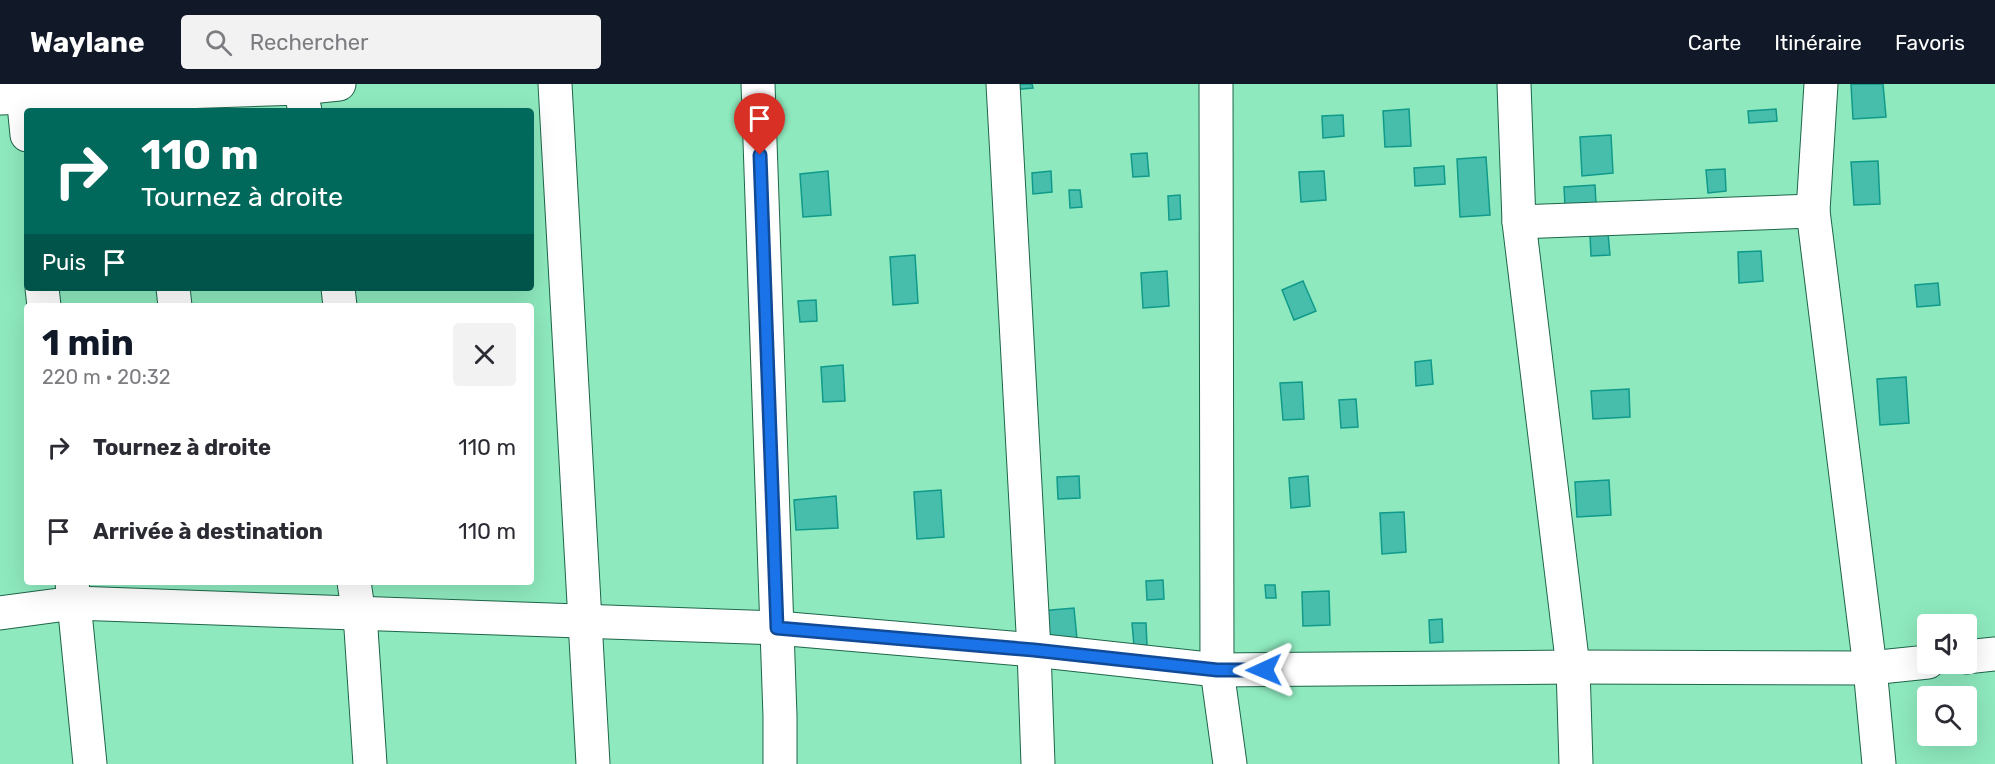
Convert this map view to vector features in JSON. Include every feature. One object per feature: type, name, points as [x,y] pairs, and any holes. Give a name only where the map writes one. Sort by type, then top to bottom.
[{"type":"street","points":[[24,124],[15,93],[151,96],[302,94],[339,84]]},
{"type":"street","points":[[555,84],[593,764]]},
{"type":"street","points":[[758,84],[780,764]]},
{"type":"street","points":[[1003,84],[1034,650],[1038,764]]},
{"type":"street","points":[[1216,84],[1217,670],[1230,764]]},
{"type":"street","points":[[1514,84],[1519,222],[1573,666],[1576,764]]},
{"type":"street","points":[[1821,84],[1813,211],[1870,668],[1879,764]]},
{"type":"street","points":[[1519,222],[1813,211]]},
{"type":"street","points":[[0,613],[73,592],[357,597],[586,621],[777,628],[1034,650],[1217,670],[1573,666],[1870,668],[1917,663]]},
{"type":"street","points":[[73,592],[90,764]]},
{"type":"street","points":[[357,597],[370,764]]},
{"type":"street","points":[[1977,656],[1995,654]]},
{"type":"building","points":[[1009,84],[1032,84],[1033,88],[1009,90]]},
{"type":"building","points":[[1851,84],[1883,84],[1886,117],[1853,119]]},
{"type":"building","points":[[1409,109],[1411,146],[1385,147],[1383,111]]},
{"type":"building","points":[[1776,109],[1777,121],[1749,123],[1748,111]]},
{"type":"building","points":[[1343,115],[1344,136],[1323,138],[1322,116]]},
{"type":"building","points":[[1611,135],[1613,173],[1582,176],[1580,137]]},
{"type":"building","points":[[1147,153],[1149,176],[1133,177],[1131,154]]},
{"type":"building","points":[[1486,157],[1490,215],[1460,217],[1457,159]]},
{"type":"building","points":[[1878,161],[1880,204],[1854,205],[1851,162]]},
{"type":"building","points":[[1444,166],[1445,184],[1415,186],[1414,168]]},
{"type":"building","points":[[1725,169],[1726,191],[1708,193],[1706,170]]},
{"type":"building","points":[[828,171],[831,215],[803,217],[800,174]]},
{"type":"building","points":[[1051,171],[1052,192],[1033,194],[1032,173]]},
{"type":"building","points":[[1324,171],[1326,200],[1301,202],[1299,172]]},
{"type":"building","points":[[1595,185],[1596,204],[1565,206],[1564,187]]},
{"type":"building","points":[[1069,190],[1080,190],[1082,207],[1070,208]]},
{"type":"building","points":[[1180,195],[1181,219],[1169,220],[1168,196]]},
{"type":"building","points":[[1608,233],[1610,255],[1591,256],[1590,235]]},
{"type":"building","points":[[1761,251],[1763,281],[1739,283],[1738,252]]},
{"type":"building","points":[[915,255],[918,303],[893,305],[890,257]]},
{"type":"building","points":[[1167,271],[1169,306],[1143,308],[1141,273]]},
{"type":"building","points":[[1303,281],[1316,311],[1294,320],[1282,290]]},
{"type":"building","points":[[1938,283],[1940,305],[1917,307],[1915,285]]},
{"type":"building","points":[[816,300],[817,321],[800,322],[798,301]]},
{"type":"building","points":[[1431,360],[1433,384],[1416,386],[1415,362]]},
{"type":"building","points":[[843,365],[845,401],[823,402],[821,367]]},
{"type":"building","points":[[1906,377],[1909,423],[1880,425],[1877,379]]},
{"type":"building","points":[[1302,382],[1304,419],[1283,420],[1280,383]]},
{"type":"building","points":[[1629,389],[1630,417],[1593,419],[1591,391]]},
{"type":"building","points":[[1356,399],[1358,427],[1341,428],[1339,400]]},
{"type":"building","points":[[1079,476],[1080,498],[1058,499],[1057,477]]},
{"type":"building","points":[[1308,476],[1310,506],[1291,508],[1289,478]]},
{"type":"building","points":[[1609,480],[1611,515],[1577,517],[1575,482]]},
{"type":"building","points":[[941,490],[944,537],[917,539],[914,492]]},
{"type":"building","points":[[836,496],[838,528],[796,530],[794,500]]},
{"type":"building","points":[[1404,512],[1406,552],[1382,554],[1380,513]]},
{"type":"building","points":[[1163,580],[1164,599],[1147,600],[1146,581]]},
{"type":"building","points":[[1265,585],[1275,585],[1276,598],[1266,598]]},
{"type":"building","points":[[1329,591],[1330,625],[1303,626],[1302,592]]},
{"type":"building","points":[[1074,608],[1077,639],[1042,642],[1040,611]]},
{"type":"building","points":[[1442,619],[1443,642],[1430,643],[1429,620]]},
{"type":"building","points":[[1132,623],[1146,623],[1147,645],[1134,646]]},
{"type":"route","points":[[760,155],[777,628],[1034,650],[1217,670],[1264,670]]}]
